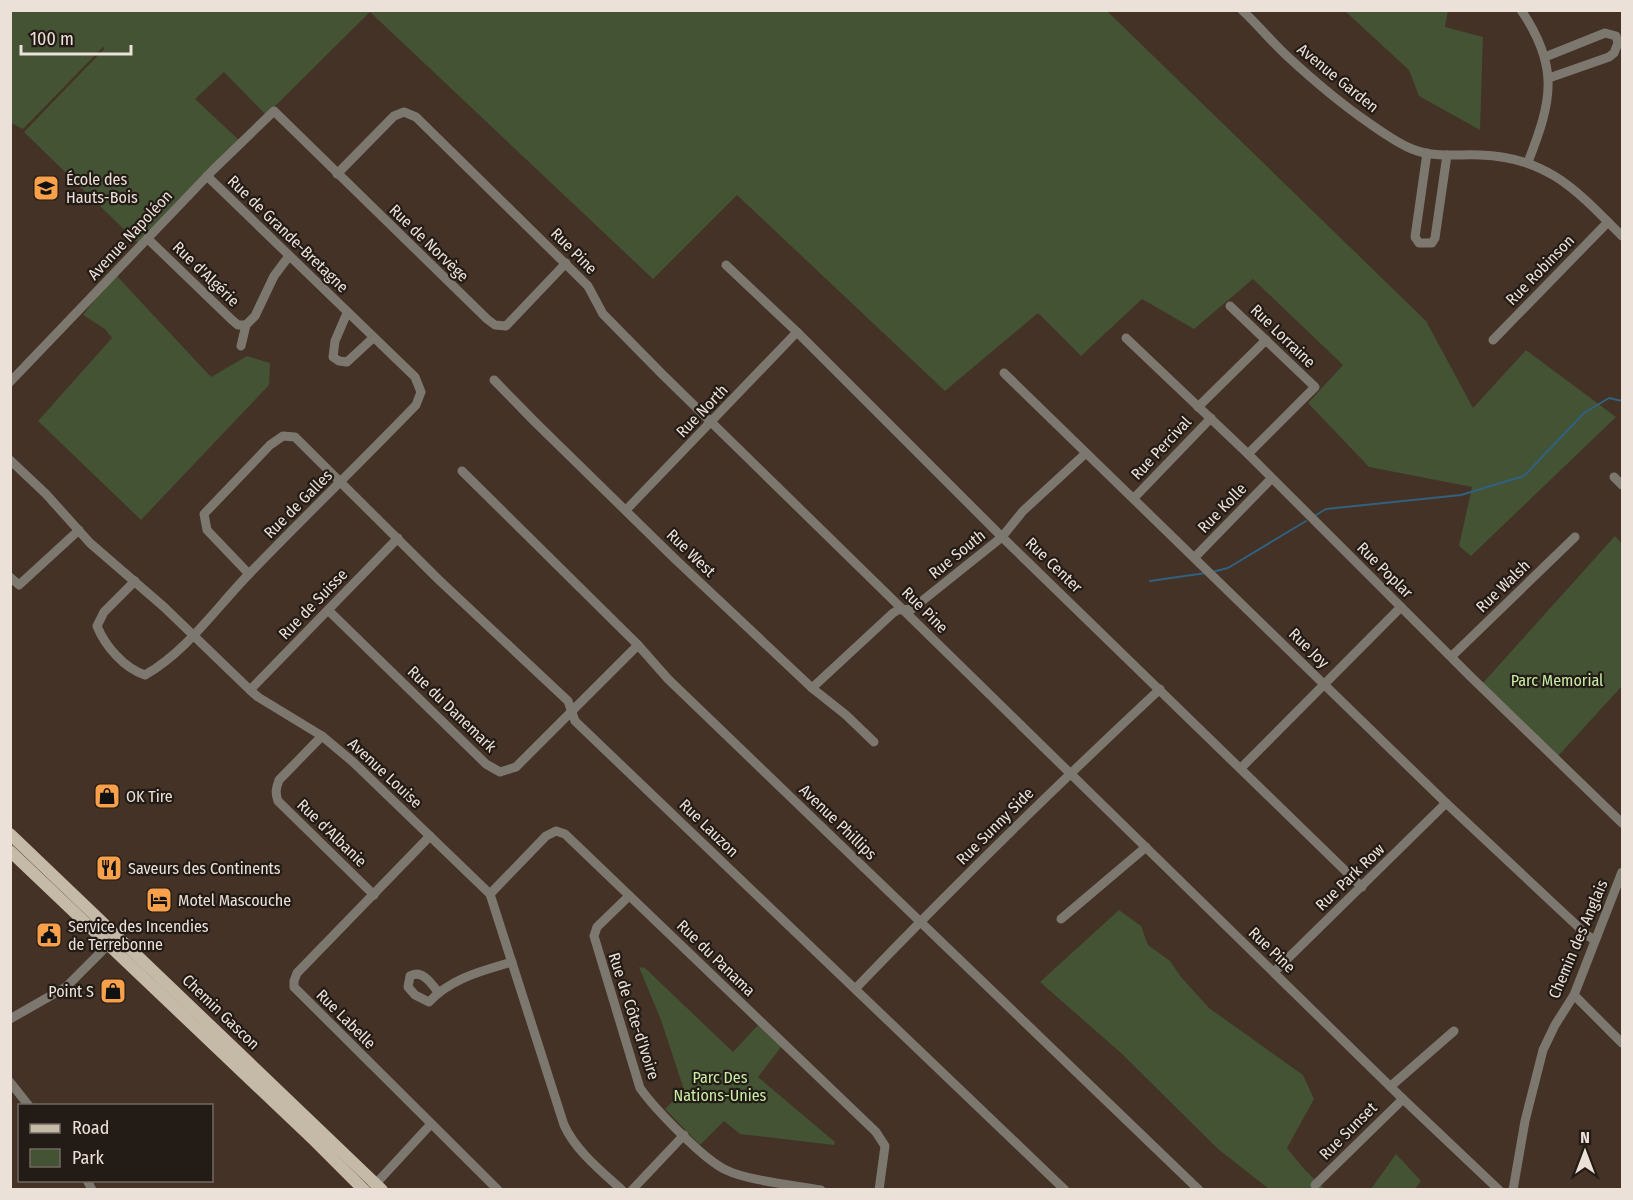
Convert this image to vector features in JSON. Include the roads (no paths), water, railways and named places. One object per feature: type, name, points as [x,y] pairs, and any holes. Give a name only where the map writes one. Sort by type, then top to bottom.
[{"type":"main road","name":"Chemin Gascon","points":[[10,834],[118,935],[376,1187]]},
{"type":"main road","name":"Chemin Gascon","points":[[10,851],[364,1190]]},
{"type":"street","name":"Avenue Garden","points":[[1242,10],[1287,56],[1350,110],[1403,144],[1427,153],[1507,157],[1528,162],[1551,172],[1580,194],[1623,236]]},
{"type":"street","points":[[1521,10],[1533,29],[1545,57],[1549,78],[1546,104],[1528,162]]},
{"type":"street","points":[[1545,57],[1605,33],[1616,36],[1618,43],[1614,53],[1609,57],[1549,78]]},
{"type":"street","name":"Rue de Norvège","points":[[274,111],[495,325],[506,326],[567,263]]},
{"type":"street","name":"Avenue Napoléon","points":[[10,382],[207,176],[274,111]]},
{"type":"street","name":"Rue Pine","points":[[338,174],[394,116],[404,112],[411,114],[567,263],[588,286],[603,314],[712,423],[1402,1099],[1499,1190]]},
{"type":"street","points":[[1427,153],[1415,237],[1419,243],[1432,243],[1435,238],[1447,155]]},
{"type":"street","name":"Rue de Grande-Bretagne","points":[[207,176],[415,377],[421,392]]},
{"type":"street","name":"Rue Robinson","points":[[1493,339],[1608,222]]},
{"type":"street","name":"Rue d'Algérie","points":[[148,239],[232,320],[238,325],[246,325]]},
{"type":"street","points":[[241,346],[246,325],[255,316],[274,276],[289,256]]},
{"type":"street","name":"Rue Center","points":[[726,265],[1362,886]]},
{"type":"street","name":"Rue Lorraine","points":[[1230,306],[1315,387],[1248,454]]},
{"type":"street","name":"Rue de Grande-Bretagne","points":[[347,313],[335,341],[333,357],[347,362],[373,338]]},
{"type":"street","name":"Rue North","points":[[626,510],[797,332]]},
{"type":"street","name":"Rue Poplar","points":[[1126,338],[1248,454],[1471,677],[1623,823]]},
{"type":"street","name":"Rue Percival","points":[[1198,407],[1266,340]]},
{"type":"street","name":"Rue Joy","points":[[1004,373],[1446,803],[1595,940]]},
{"type":"street","name":"Rue West","points":[[494,380],[682,567],[812,688],[846,715],[874,742]]},
{"type":"street","name":"Rue de Galles","points":[[135,581],[104,612],[97,626],[102,638],[130,668],[145,675],[163,664],[193,635],[249,574],[416,405],[421,392]]},
{"type":"street","name":"Rue Percival","points":[[1134,498],[1211,418]]},
{"type":"street","name":"Rue Lauzon","points":[[249,574],[207,530],[204,514],[270,445],[283,436],[295,437],[439,580],[568,701],[575,721],[1065,1190]]},
{"type":"street","name":"Rue South","points":[[812,688],[893,613],[914,608],[1002,537],[1023,511],[1086,453]]},
{"type":"street","name":"Avenue Louise","points":[[10,460],[46,494],[104,556],[135,581],[258,698],[322,736],[353,762],[490,894],[564,1125],[572,1140],[622,1190]]},
{"type":"street","name":"Avenue Phillips","points":[[462,471],[638,645],[676,688],[1198,1189]]},
{"type":"street","points":[[1614,477],[1623,485]]},
{"type":"street","name":"Rue Kolle","points":[[1194,557],[1271,479]]},
{"type":"street","points":[[10,577],[20,585],[79,530]]},
{"type":"street","name":"Rue Walsh","points":[[1452,656],[1575,537]]},
{"type":"street","name":"Rue de Suisse","points":[[250,690],[398,538]]},
{"type":"street","points":[[1241,768],[1401,607]]},
{"type":"street","name":"Rue du Danemark","points":[[328,610],[486,764],[500,772],[516,767],[638,645]]},
{"type":"street","name":"Rue Sunny Side","points":[[855,988],[1070,773],[1160,689]]},
{"type":"street","name":"Rue d'Albanie","points":[[322,736],[279,780],[276,795],[278,801],[374,895]]},
{"type":"street","name":"Rue Park Row","points":[[1274,972],[1446,803]]},
{"type":"street","name":"Rue du Panama","points":[[490,894],[546,836],[556,831],[565,834],[876,1132],[885,1146],[879,1190]]},
{"type":"street","name":"Rue Labelle","points":[[430,836],[297,973],[294,987],[498,1190]]},
{"type":"street","points":[[1061,919],[1146,847]]},
{"type":"street","name":"Chemin des Anglais","points":[[1512,1190],[1540,1058],[1555,1026],[1574,995],[1595,940],[1619,892],[1623,873]]},
{"type":"street","name":"Rue de Côte-d'Ivoire","points":[[629,896],[597,927],[594,936],[640,1088],[649,1101],[712,1162],[727,1171],[820,1190]]},
{"type":"street","points":[[10,1019],[66,987],[118,935]]},
{"type":"street","points":[[438,992],[465,976],[513,962]]},
{"type":"street","points":[[1574,995],[1623,1042]]},
{"type":"street","points":[[1391,1086],[1454,1031]]},
{"type":"street","points":[[10,1082],[27,1104]]},
{"type":"street","name":"Rue Sunset","points":[[1315,1185],[1402,1099]]},
{"type":"street","points":[[376,1187],[431,1124]]},
{"type":"street","points":[[632,1190],[684,1135]]},
{"type":"waterway","points":[[1316,515],[1326,509],[1461,495],[1524,476],[1584,413],[1609,398],[1622,401]]},
{"type":"waterway","points":[[1212,572],[1228,568],[1306,521]]},
{"type":"waterway","points":[[1150,581],[1206,573]]},
{"type":"place","name":"École des Hauts-Bois","points":[[46,188]]},
{"type":"place","name":"OK Tire","points":[[107,796]]},
{"type":"place","name":"Saveurs des Continents","points":[[109,868]]},
{"type":"place","name":"Motel Mascouche","points":[[159,900]]},
{"type":"place","name":"Service des Incendies de Terrebonne","points":[[49,935]]},
{"type":"place","name":"Point S","points":[[113,991]]},
{"type":"park label","name":"Parc Memorial","points":[[1557,680]]},
{"type":"park label","name":"Parc Des Nations-Unies","points":[[720,1086]]}]
